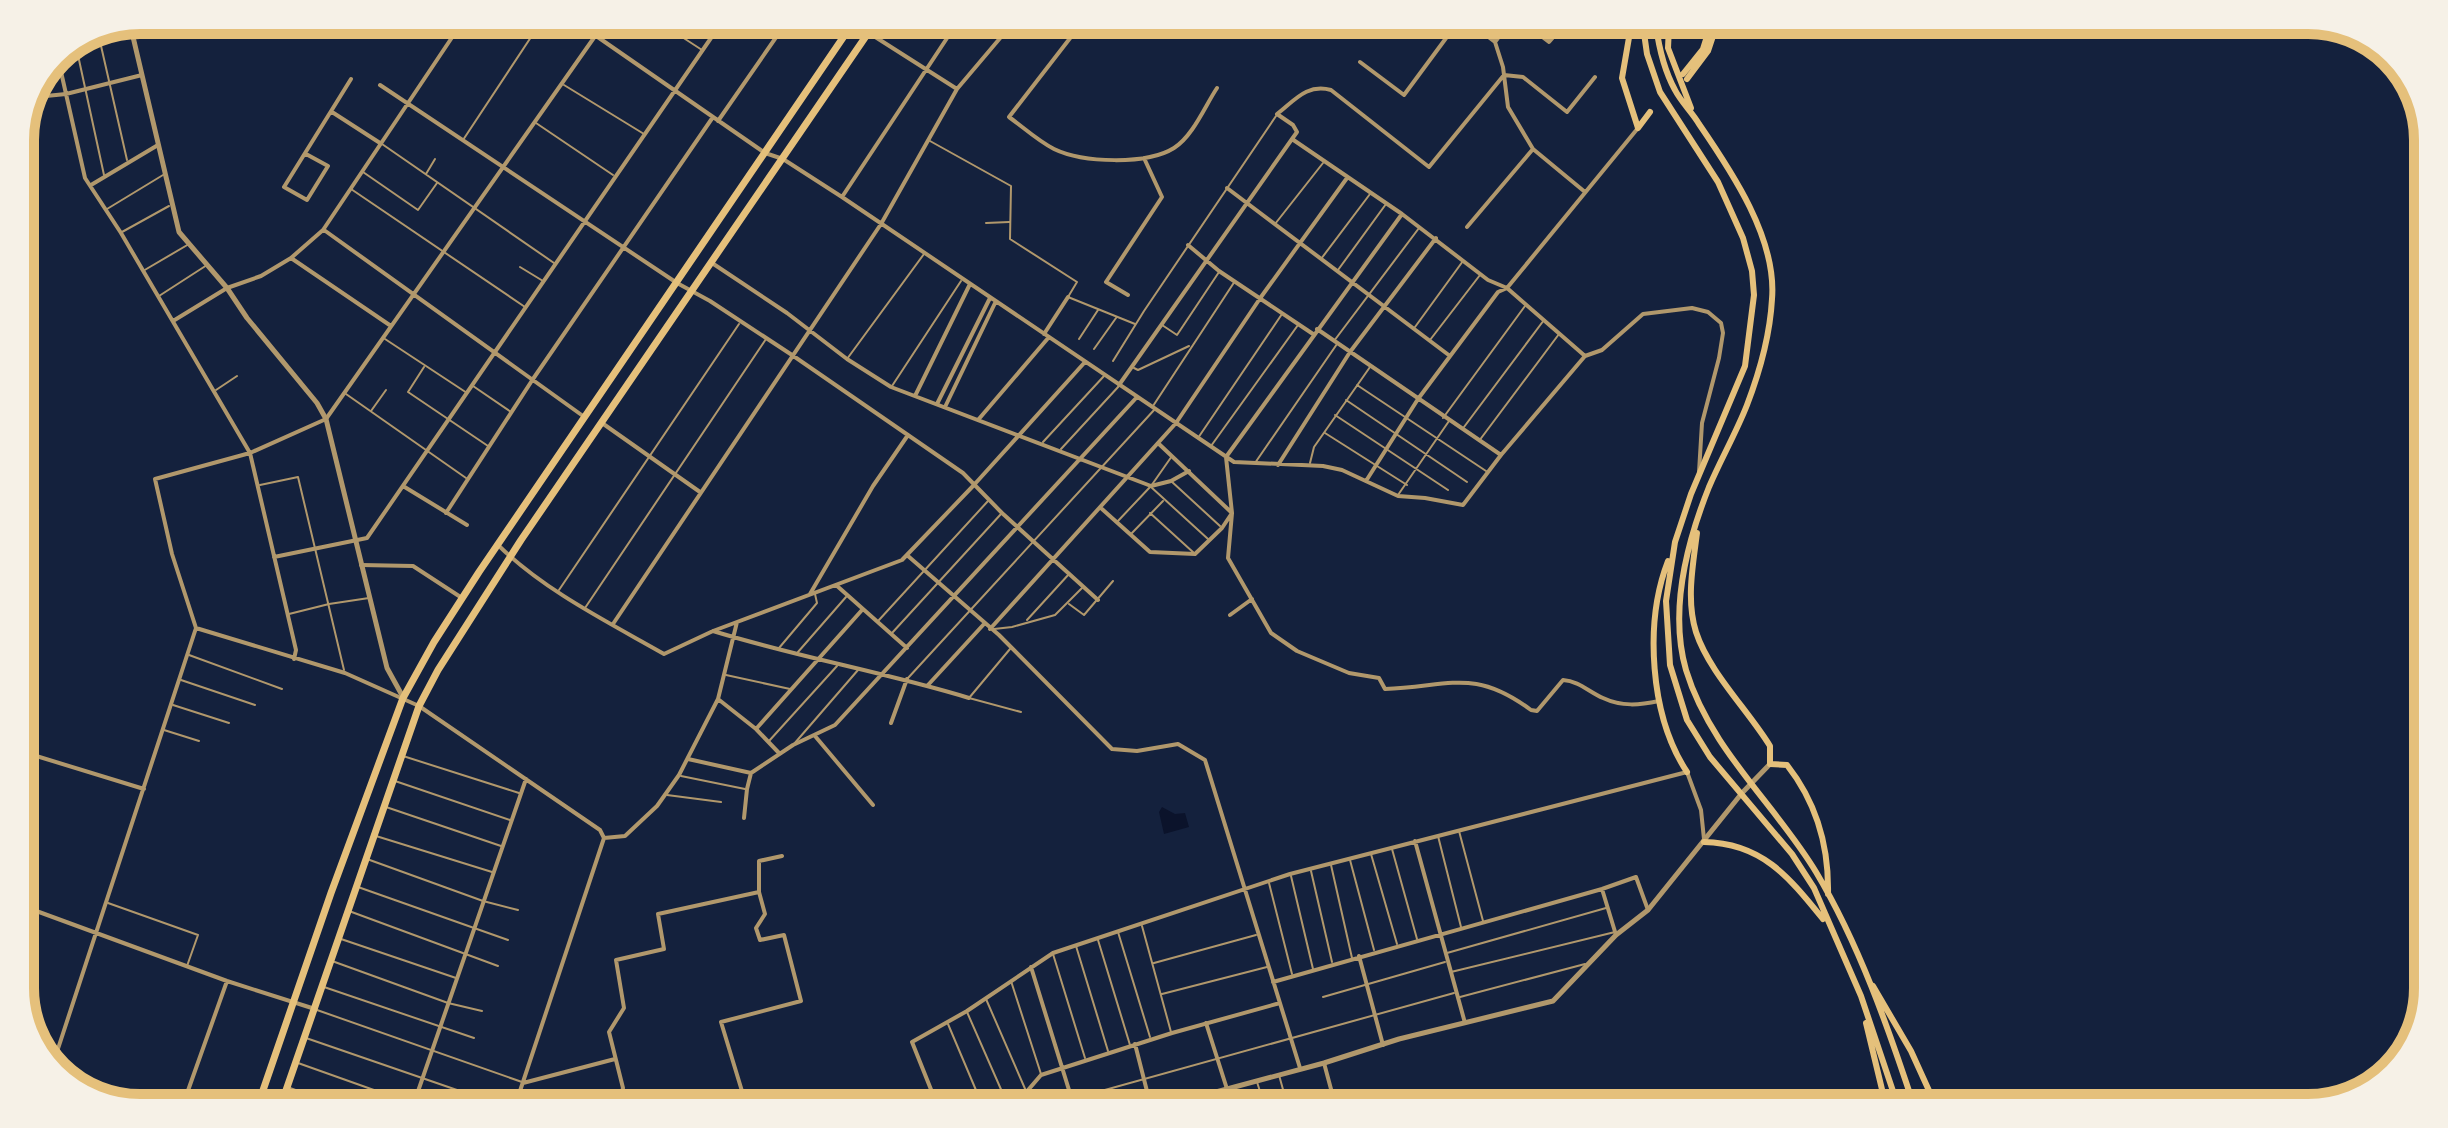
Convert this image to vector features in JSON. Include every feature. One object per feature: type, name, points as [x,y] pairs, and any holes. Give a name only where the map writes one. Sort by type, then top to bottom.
[{"type":"main road","points":[[262,1094],[403,698],[434,642],[498,545],[846,34]]},
{"type":"main road","points":[[285,1094],[392,780],[419,706],[438,670],[510,557],[868,34]]},
{"type":"main road","points":[[1630,34],[1622,78],[1638,128],[1651,114]]},
{"type":"main road","points":[[1644,34],[1647,54],[1660,92],[1718,182],[1743,238],[1752,271],[1753,318],[1745,366],[1698,478],[1660,581],[1655,614],[1655,672],[1659,701],[1678,759],[1687,772]]},
{"type":"main road","points":[[1657,34],[1661,54],[1674,88],[1736,181],[1764,241],[1773,295],[1764,348],[1747,405],[1699,514],[1684,574],[1680,622],[1686,670],[1726,749],[1796,842],[1828,895],[1863,970],[1910,1094]]},
{"type":"main road","points":[[1669,34],[1668,48],[1674,68],[1696,119]]},
{"type":"main road","points":[[1685,77],[1708,51],[1712,34]]},
{"type":"main road","points":[[1699,514],[1692,572],[1696,631],[1709,658],[1770,746],[1770,764],[1787,765],[1810,801],[1829,866],[1828,895]]},
{"type":"main road","points":[[1675,542],[1666,601],[1670,665],[1687,720],[1710,757],[1803,869],[1861,996],[1894,1094]]},
{"type":"main road","points":[[1704,842],[1733,844],[1763,858],[1799,890],[1829,926]]},
{"type":"main road","points":[[1863,970],[1911,1051],[1931,1094]]},
{"type":"main road","points":[[1861,996],[1883,1094]]},
{"type":"street","points":[[173,321],[227,288],[261,276],[291,258],[323,230],[454,34]]},
{"type":"street","points":[[592,34],[765,153],[783,159],[842,197],[1234,462],[1342,470],[1398,496],[1463,505],[1487,471],[1585,356],[1602,350],[1643,314],[1692,308],[1708,312],[1721,323],[1723,333],[1702,423],[1698,478]]},
{"type":"street","points":[[274,557],[367,538],[714,34]]},
{"type":"street","points":[[718,121],[778,34]]},
{"type":"street","points":[[871,34],[957,89]]},
{"type":"street","points":[[842,197],[949,34]]},
{"type":"street","points":[[613,625],[881,224],[957,89],[1004,34]]},
{"type":"street","points":[[1073,34],[1009,117],[1051,148],[1070,156],[1087,159],[1158,156],[1175,148],[1184,139],[1217,88]]},
{"type":"street","points":[[1360,62],[1404,95],[1449,34]]},
{"type":"street","points":[[1484,34],[1495,42],[1508,107],[1533,149],[1585,192]]},
{"type":"street","points":[[1495,42],[1501,34]]},
{"type":"street","points":[[1538,34],[1549,42],[1556,34]]},
{"type":"street","points":[[133,35],[179,232],[227,288],[266,343],[317,403],[326,419],[387,668],[403,698]]},
{"type":"street","points":[[57,1054],[196,628],[172,554],[155,479],[250,453],[326,419],[595,36]]},
{"type":"street","points":[[61,70],[85,178],[121,233],[250,453],[296,650],[294,659]]},
{"type":"street","points":[[44,96],[66,94],[144,74]]},
{"type":"street","points":[[1504,75],[1523,77],[1567,112],[1595,77]]},
{"type":"street","points":[[1119,385],[1297,132],[1293,125],[1277,114],[1308,90],[1320,87],[1331,90],[1429,167],[1504,75]]},
{"type":"street","points":[[306,154],[328,166],[307,200],[284,187],[351,79]]},
{"type":"street","points":[[380,85],[677,283],[741,321],[963,473],[973,486],[1098,600]]},
{"type":"street","points":[[332,112],[381,144]]},
{"type":"street","points":[[446,513],[533,379],[713,117]]},
{"type":"street","points":[[1366,481],[1418,399],[1498,292],[1507,288],[1638,128]]},
{"type":"street","points":[[1292,139],[1436,238],[1488,280],[1507,288],[1585,356]]},
{"type":"street","points":[[91,185],[158,144]]},
{"type":"street","points":[[1467,227],[1533,149]]},
{"type":"street","points":[[1128,295],[1106,282],[1162,197],[1144,158]]},
{"type":"street","points":[[990,629],[1130,478],[1176,423],[1261,297],[1347,178]]},
{"type":"street","points":[[1227,188],[1450,356]]},
{"type":"street","points":[[1402,214],[1226,457],[1232,513],[1228,558],[1271,633],[1281,642],[1349,673],[1379,678],[1385,689],[1446,681],[1481,684],[1499,689],[1537,711],[1563,680],[1571,680],[1604,699],[1625,706],[1659,701]]},
{"type":"street","points":[[323,230],[585,418]]},
{"type":"street","points":[[1278,465],[1350,352],[1436,238]]},
{"type":"street","points":[[1188,245],[1219,271],[1299,324],[1350,352],[1501,455]]},
{"type":"street","points":[[291,258],[392,327]]},
{"type":"street","points":[[712,263],[891,387],[1151,486],[1171,481],[1189,471]]},
{"type":"street","points":[[915,396],[970,284]]},
{"type":"street","points":[[977,421],[1046,336],[1068,297]]},
{"type":"street","points":[[937,404],[993,299]]},
{"type":"street","points":[[944,408],[993,299]]},
{"type":"street","points":[[498,545],[558,591],[664,654],[713,631],[902,560],[1085,362]]},
{"type":"street","points":[[744,818],[751,773],[793,745],[835,725],[1137,397]]},
{"type":"street","points":[[602,423],[700,492]]},
{"type":"street","points":[[812,596],[873,486],[908,435]]},
{"type":"street","points":[[1159,444],[1232,513]]},
{"type":"street","points":[[403,486],[467,525]]},
{"type":"street","points":[[1101,509],[1150,552],[1195,554],[1222,528],[1232,513]]},
{"type":"street","points":[[908,555],[990,629],[1112,749],[1137,751],[1178,744],[1205,760],[1300,1068]]},
{"type":"street","points":[[361,565],[413,566],[463,598]]},
{"type":"street","points":[[836,585],[907,648]]},
{"type":"street","points":[[1230,615],[1252,599]]},
{"type":"street","points":[[756,729],[862,610]]},
{"type":"street","points":[[604,838],[625,836],[667,795],[718,699],[737,622]]},
{"type":"street","points":[[928,685],[984,624]]},
{"type":"street","points":[[196,628],[345,673],[403,698],[600,830],[604,838],[519,1094]]},
{"type":"street","points":[[713,631],[838,665],[907,679],[969,698]]},
{"type":"street","points":[[891,723],[907,679]]},
{"type":"street","points":[[718,699],[756,729],[779,753]]},
{"type":"street","points":[[815,736],[873,805]]},
{"type":"street","points":[[34,755],[144,789]]},
{"type":"street","points":[[688,759],[751,773]]},
{"type":"street","points":[[1213,1094],[1383,1045],[1553,1001],[1616,934],[1648,910],[1742,793],[1770,764]]},
{"type":"street","points":[[933,1094],[912,1042],[948,1023],[1053,953],[1290,874],[1687,772],[1701,810],[1704,842]]},
{"type":"street","points":[[417,1094],[526,779]]},
{"type":"street","points":[[1415,841],[1465,1023]]},
{"type":"street","points":[[743,1094],[721,1022],[801,1001],[784,935],[760,940],[756,928],[765,914],[759,892],[759,861],[782,856]]},
{"type":"street","points":[[1272,982],[1636,877],[1648,910]]},
{"type":"street","points":[[1602,889],[1616,934]]},
{"type":"street","points":[[622,1094],[623,1088],[609,1032],[624,1008],[616,960],[664,949],[658,914],[759,892]]},
{"type":"street","points":[[34,910],[227,981],[315,1009]]},
{"type":"street","points":[[1359,956],[1383,1045]]},
{"type":"street","points":[[1031,967],[1070,1094]]},
{"type":"street","points":[[187,1094],[227,981]]},
{"type":"street","points":[[1024,1094],[1041,1075],[1085,1059],[1280,1003]]},
{"type":"street","points":[[1206,1023],[1227,1089]]},
{"type":"street","points":[[1133,1045],[1148,1094]]},
{"type":"street","points":[[523,1083],[615,1059]]},
{"type":"street","points":[[1324,1063],[1332,1094]]},
{"type":"lane","points":[[463,140],[533,34]]},
{"type":"lane","points":[[678,34],[703,50]]},
{"type":"lane","points":[[100,42],[128,163]]},
{"type":"lane","points":[[78,55],[105,176]]},
{"type":"lane","points":[[562,83],[645,135]]},
{"type":"lane","points":[[1113,361],[1277,114]]},
{"type":"lane","points":[[535,122],[616,177]]},
{"type":"lane","points":[[929,140],[1011,186],[1010,239],[1077,282],[1068,297],[1135,324]]},
{"type":"lane","points":[[381,144],[556,264]]},
{"type":"lane","points":[[425,175],[435,159]]},
{"type":"lane","points":[[1274,225],[1324,161]]},
{"type":"lane","points":[[362,171],[418,210],[437,183]]},
{"type":"lane","points":[[106,209],[164,174]]},
{"type":"lane","points":[[350,189],[526,308]]},
{"type":"lane","points":[[1321,259],[1371,193]]},
{"type":"lane","points":[[1337,271],[1387,203]]},
{"type":"lane","points":[[121,233],[171,205]]},
{"type":"lane","points":[[986,223],[1011,222]]},
{"type":"lane","points":[[1255,464],[1368,295],[1420,227]]},
{"type":"lane","points":[[143,271],[190,244]]},
{"type":"lane","points":[[847,359],[925,253]]},
{"type":"lane","points":[[1413,329],[1464,260]]},
{"type":"lane","points":[[158,296],[207,265]]},
{"type":"lane","points":[[520,267],[544,282]]},
{"type":"lane","points":[[1161,324],[1177,335],[1219,271]]},
{"type":"lane","points":[[1429,341],[1481,274]]},
{"type":"lane","points":[[891,387],[963,279]]},
{"type":"lane","points":[[907,679],[1103,467],[1153,408],[1235,281]]},
{"type":"lane","points":[[1398,496],[1526,304]]},
{"type":"lane","points":[[1079,339],[1098,309]]},
{"type":"lane","points":[[1198,438],[1283,313]]},
{"type":"lane","points":[[1094,349],[1117,317]]},
{"type":"lane","points":[[1462,429],[1544,319]]},
{"type":"lane","points":[[558,591],[741,321]]},
{"type":"lane","points":[[1211,447],[1299,324]]},
{"type":"lane","points":[[1479,441],[1560,333]]},
{"type":"lane","points":[[585,608],[766,338]]},
{"type":"lane","points":[[384,339],[468,393]]},
{"type":"lane","points":[[1133,367],[1138,370],[1192,344]]},
{"type":"lane","points":[[1310,466],[1314,447],[1371,366]]},
{"type":"lane","points":[[424,367],[408,392],[489,446]]},
{"type":"lane","points":[[1039,445],[1105,375]]},
{"type":"lane","points":[[215,391],[237,376]]},
{"type":"lane","points":[[1058,452],[1119,385]]},
{"type":"lane","points":[[1357,385],[1487,471]]},
{"type":"lane","points":[[472,386],[512,412]]},
{"type":"lane","points":[[371,411],[386,390]]},
{"type":"lane","points":[[345,394],[468,480]]},
{"type":"lane","points":[[1346,400],[1467,482]]},
{"type":"lane","points":[[1335,415],[1448,490]]},
{"type":"lane","points":[[1324,432],[1407,485]]},
{"type":"lane","points":[[1116,523],[1151,486],[1173,456]]},
{"type":"lane","points":[[259,485],[298,477],[345,673]]},
{"type":"lane","points":[[1171,481],[1222,528]]},
{"type":"lane","points":[[1151,486],[1210,541]]},
{"type":"lane","points":[[877,622],[989,500]]},
{"type":"lane","points":[[1130,535],[1164,500]]},
{"type":"lane","points":[[891,635],[1002,513]]},
{"type":"lane","points":[[1150,513],[1195,554]]},
{"type":"lane","points":[[1025,622],[1070,573]]},
{"type":"lane","points":[[1068,603],[1084,615],[1113,581]]},
{"type":"lane","points":[[990,629],[1012,627],[1055,615],[1083,586]]},
{"type":"lane","points":[[778,649],[817,603],[812,596]]},
{"type":"lane","points":[[797,653],[847,596]]},
{"type":"lane","points":[[288,614],[369,598]]},
{"type":"lane","points":[[1010,649],[969,698],[1021,712]]},
{"type":"lane","points":[[188,655],[282,689]]},
{"type":"lane","points":[[769,741],[838,665]]},
{"type":"lane","points":[[793,745],[859,670]]},
{"type":"lane","points":[[725,675],[793,690]]},
{"type":"lane","points":[[180,680],[255,705]]},
{"type":"lane","points":[[172,704],[229,723]]},
{"type":"lane","points":[[163,729],[199,741]]},
{"type":"lane","points":[[402,755],[520,793]]},
{"type":"lane","points":[[679,775],[747,789]]},
{"type":"lane","points":[[392,780],[511,821]]},
{"type":"lane","points":[[667,795],[721,802]]},
{"type":"lane","points":[[385,807],[502,847]]},
{"type":"lane","points":[[1459,829],[1483,923]]},
{"type":"lane","points":[[1438,835],[1462,928]]},
{"type":"lane","points":[[375,836],[493,872]]},
{"type":"lane","points":[[1391,848],[1418,940]]},
{"type":"lane","points":[[1371,853],[1397,945]]},
{"type":"lane","points":[[366,859],[483,901],[518,910]]},
{"type":"lane","points":[[1350,859],[1374,952]]},
{"type":"lane","points":[[1331,863],[1352,958]]},
{"type":"lane","points":[[1311,869],[1333,964]]},
{"type":"lane","points":[[1290,874],[1313,969]]},
{"type":"lane","points":[[1269,882],[1293,975]]},
{"type":"lane","points":[[357,886],[508,940]]},
{"type":"lane","points":[[107,902],[198,935],[187,966]]},
{"type":"lane","points":[[1446,953],[1609,907]]},
{"type":"lane","points":[[348,911],[498,966]]},
{"type":"lane","points":[[1142,924],[1172,1033]]},
{"type":"lane","points":[[1118,931],[1151,1039]]},
{"type":"lane","points":[[1153,963],[1260,934]]},
{"type":"lane","points":[[1451,972],[1616,934]]},
{"type":"lane","points":[[339,938],[458,979]]},
{"type":"lane","points":[[1098,938],[1133,1045]]},
{"type":"lane","points":[[1076,945],[1108,1052]]},
{"type":"lane","points":[[1053,953],[1085,1059]]},
{"type":"lane","points":[[331,961],[448,1003],[482,1011]]},
{"type":"lane","points":[[1323,997],[1448,961]]},
{"type":"lane","points":[[1095,1094],[1374,1015],[1592,962]]},
{"type":"lane","points":[[1162,994],[1268,967]]},
{"type":"lane","points":[[1011,980],[1041,1075]]},
{"type":"lane","points":[[323,986],[474,1038]]},
{"type":"lane","points":[[986,998],[1026,1091]]},
{"type":"lane","points":[[315,1009],[523,1083]]},
{"type":"lane","points":[[967,1011],[1003,1094]]},
{"type":"lane","points":[[948,1023],[978,1094]]},
{"type":"lane","points":[[305,1038],[469,1094]]},
{"type":"lane","points":[[297,1063],[385,1094]]},
{"type":"lane","points":[[1279,1074],[1284,1094]]},
{"type":"lane","points":[[1257,1081],[1261,1094]]},
{"type":"lane","points":[[288,1087],[307,1094]]},
{"type":"water","points":[[1162,807],[1175,814],[1185,813],[1189,827],[1164,834],[1159,812]]}]
